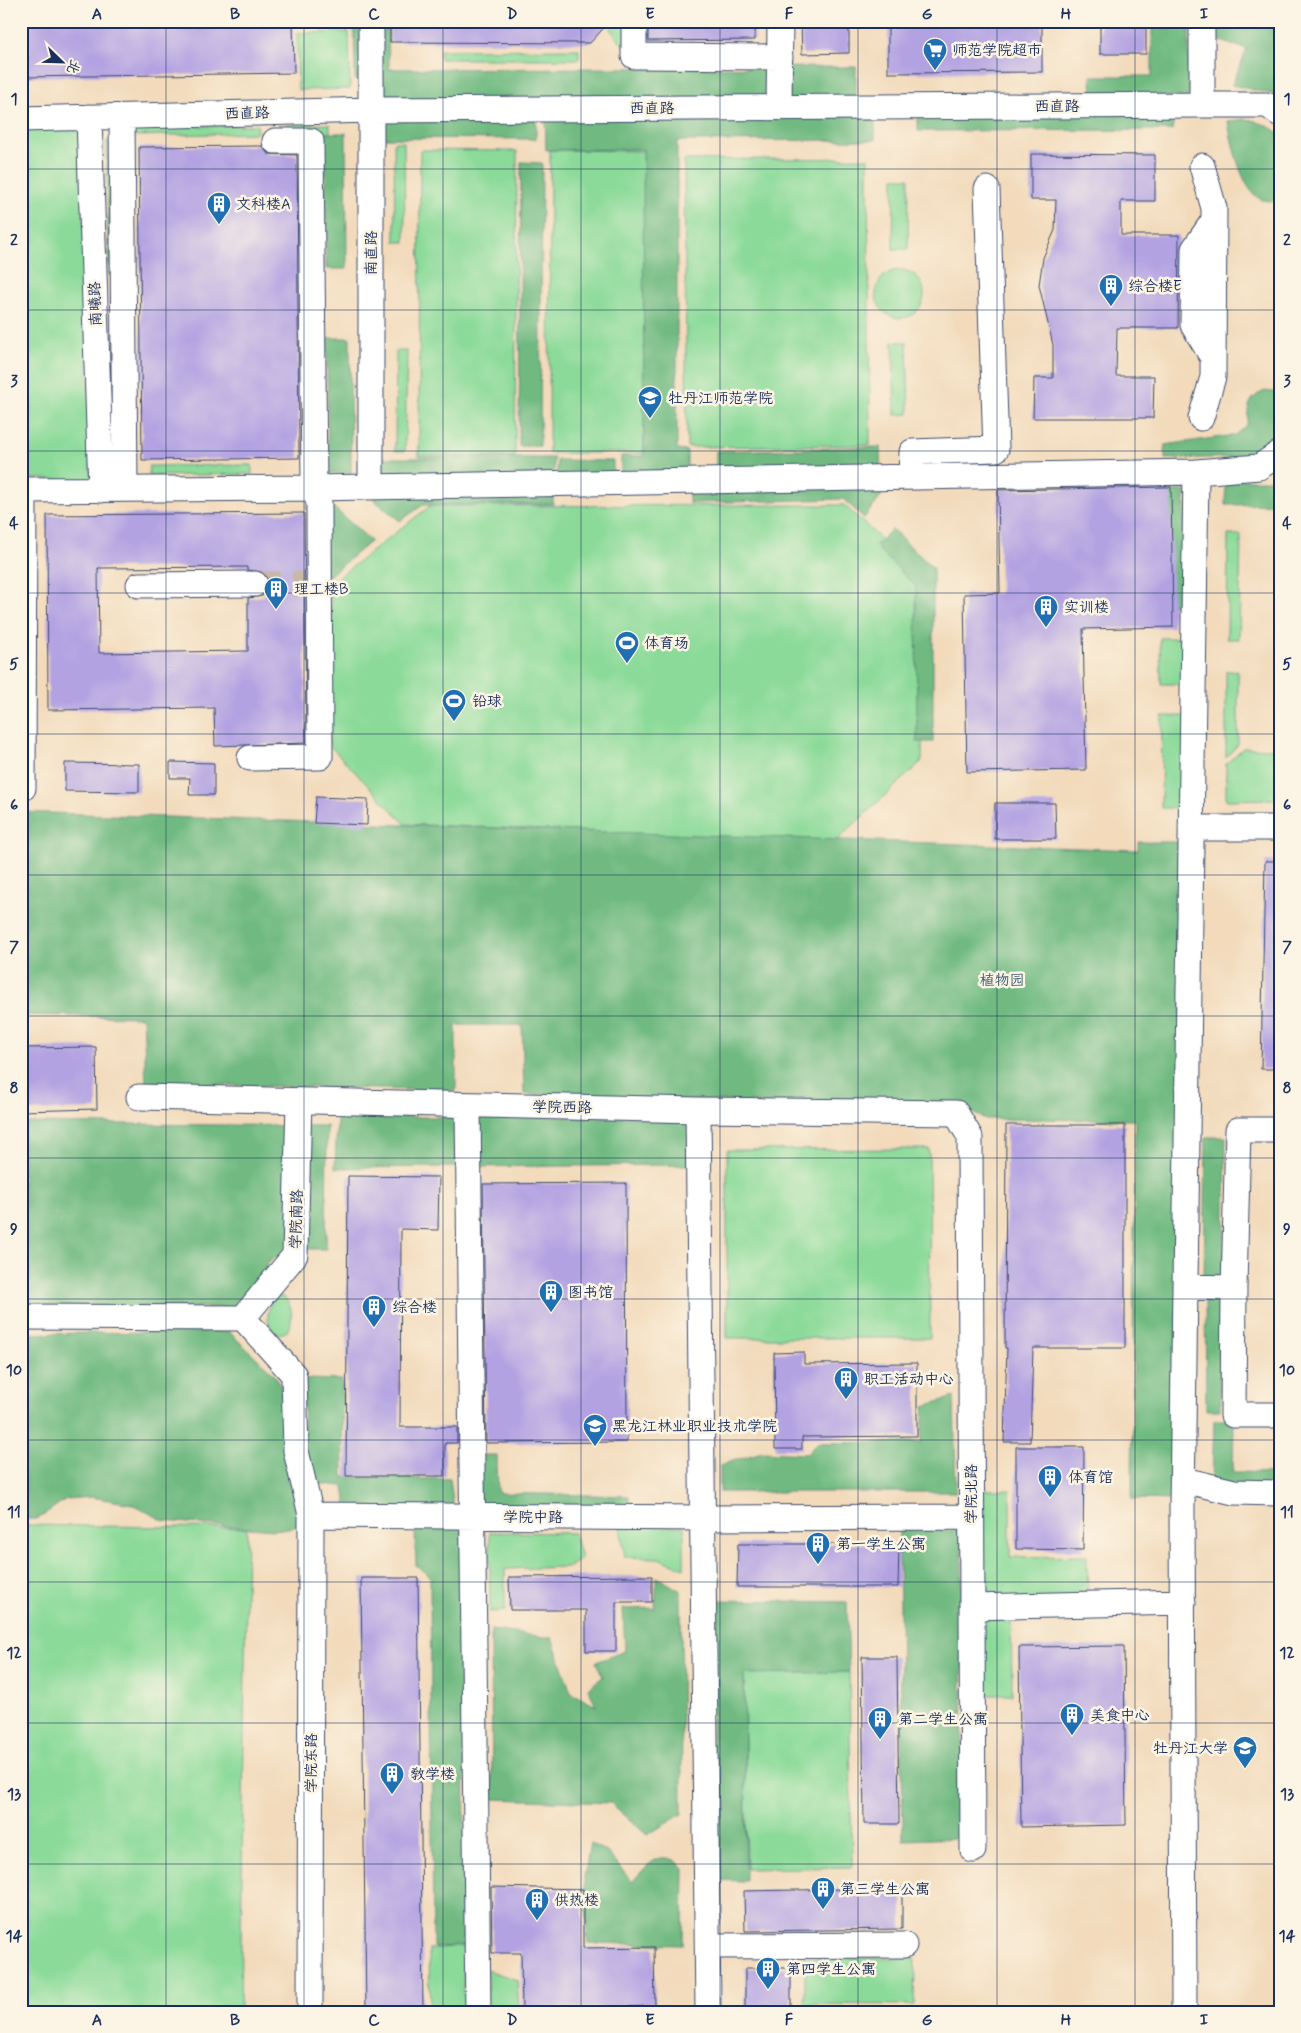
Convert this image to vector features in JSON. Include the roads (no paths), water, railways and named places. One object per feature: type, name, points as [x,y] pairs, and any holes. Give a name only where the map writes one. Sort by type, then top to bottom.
[{"type":"street","name":"南直路","points":[[371,21],[371,485]]},
{"type":"street","points":[[634,21],[634,56],[780,57]]},
{"type":"street","points":[[779,107],[780,21]]},
{"type":"street","points":[[1202,21],[1202,105]]},
{"type":"street","name":"西直路","points":[[21,119],[371,110],[1202,105],[1267,105],[1280,114]]},
{"type":"street","points":[[122,116],[125,489]]},
{"type":"street","name":"南曦路","points":[[89,117],[101,490]]},
{"type":"street","points":[[250,758],[320,757],[311,583],[319,503],[314,488],[311,141],[275,141]]},
{"type":"street","points":[[1201,418],[1213,377],[1214,220],[1214,208],[1202,166]]},
{"type":"street","points":[[911,477],[912,452],[996,448],[988,189]]},
{"type":"street","points":[[94,254],[123,284]]},
{"type":"street","points":[[96,361],[124,325]]},
{"type":"street","points":[[23,788],[23,491],[314,488],[371,485],[1196,472],[1259,467],[1280,453]]},
{"type":"street","points":[[1184,2012],[1182,1480],[1196,472]]},
{"type":"street","points":[[139,586],[255,584]]},
{"type":"street","points":[[1191,828],[1280,828]]},
{"type":"street","name":"学院西路","points":[[139,1097],[698,1110],[956,1112],[970,1137]]},
{"type":"street","name":"学院南路","points":[[243,1318],[295,1255],[299,1101]]},
{"type":"street","points":[[468,1105],[478,2012]]},
{"type":"street","points":[[698,1110],[708,2012]]},
{"type":"street","points":[[1280,1130],[1238,1130],[1233,1415],[1280,1415]]},
{"type":"street","name":"学院北路","points":[[970,1137],[973,1850]]},
{"type":"street","points":[[1185,1287],[1234,1288]]},
{"type":"street","points":[[21,1317],[243,1318],[294,1375],[296,1451],[312,1514]]},
{"type":"street","points":[[1182,1480],[1234,1492],[1280,1493]]},
{"type":"street","name":"学院中路","points":[[312,1514],[472,1517],[971,1517]]},
{"type":"street","name":"学院东路","points":[[310,2012],[312,1514]]},
{"type":"street","points":[[972,1607],[1183,1602]]},
{"type":"street","points":[[708,1946],[904,1945]]},
{"type":"tunnel","points":[[255,584],[304,584]]},
{"type":"place","name":"师范学院超市","points":[[935,71]]},
{"type":"place","name":"文科楼A","points":[[219,225]]},
{"type":"place","name":"综合楼E","points":[[1111,307]]},
{"type":"place","name":"牡丹江师范学院","points":[[650,419]]},
{"type":"place","name":"理工楼B","points":[[276,610]]},
{"type":"place","name":"实训楼","points":[[1046,628]]},
{"type":"place","name":"体育场","points":[[627,664]]},
{"type":"place","name":"铅球","points":[[454,722]]},
{"type":"place","name":"图书馆","points":[[551,1313]]},
{"type":"place","name":"综合楼","points":[[374,1328]]},
{"type":"place","name":"职工活动中心","points":[[846,1400]]},
{"type":"place","name":"黑龙江林业职业技术学院","points":[[595,1447]]},
{"type":"place","name":"体育馆","points":[[1050,1498]]},
{"type":"place","name":"第一学生公寓","points":[[818,1565]]},
{"type":"place","name":"美食中心","points":[[1072,1736]]},
{"type":"place","name":"第二学生公寓","points":[[880,1740]]},
{"type":"place","name":"牡丹江大学","points":[[1245,1769]]},
{"type":"place","name":"教学楼","points":[[392,1795]]},
{"type":"place","name":"第三学生公寓","points":[[823,1910]]},
{"type":"place","name":"供热楼","points":[[537,1921]]},
{"type":"place","name":"第四学生公寓","points":[[768,1990]]},
{"type":"park label","name":"植物园","points":[[1002,980]]}]
